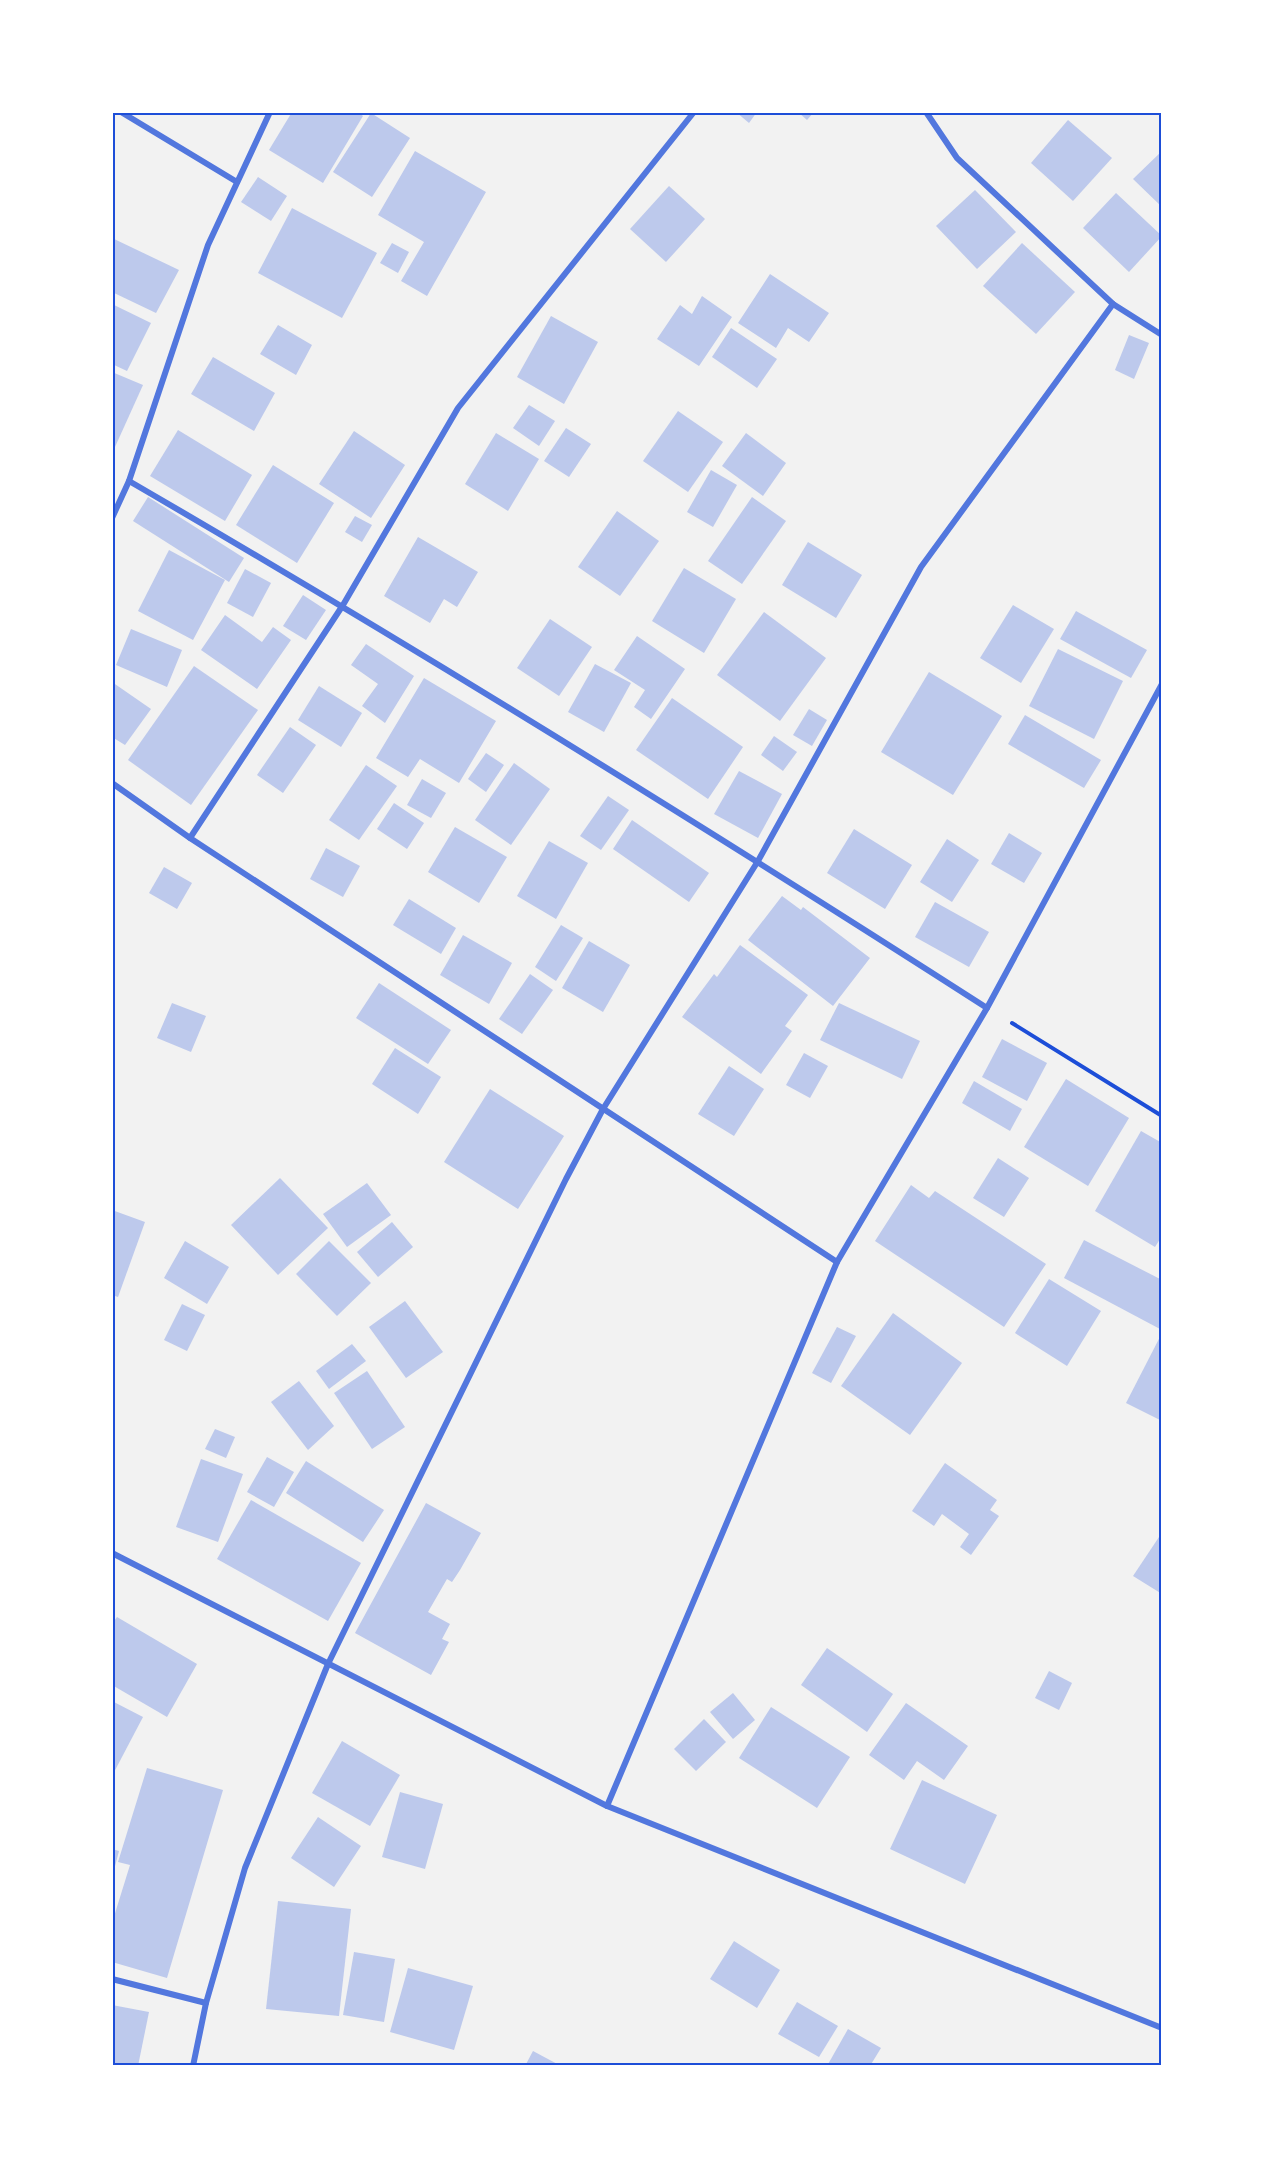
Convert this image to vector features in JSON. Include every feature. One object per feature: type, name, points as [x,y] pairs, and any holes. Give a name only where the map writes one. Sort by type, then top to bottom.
[{"type":"street","points":[[121,112],[237,182]]},
{"type":"street","points":[[112,518],[129,481],[208,245],[270,112]]},
{"type":"street","points":[[190,837],[343,605],[458,408],[694,112]]},
{"type":"street","points":[[926,112],[957,158],[1113,304],[1161,335]]},
{"type":"street","points":[[193,2066],[206,2003],[245,1868],[328,1664],[603,1109],[758,861],[921,567],[1113,304]]},
{"type":"street","points":[[129,481],[343,605],[758,861],[987,1008]]},
{"type":"street","points":[[607,1806],[837,1262],[987,1008],[1161,684]]},
{"type":"street","points":[[112,783],[190,837],[837,1262]]},
{"type":"street","points":[[112,1553],[607,1806],[1161,2028]]},
{"type":"street","points":[[112,1979],[206,2003]]},
{"type":"path","points":[[987,1008],[1161,1116]]},
{"type":"building","points":[[292,112],[358,112],[363,116],[323,183],[269,150]]},
{"type":"building","points":[[736,112],[757,112],[749,123]]},
{"type":"building","points":[[798,112],[814,112],[807,120]]},
{"type":"building","points":[[371,113],[410,138],[372,197],[333,172]]},
{"type":"building","points":[[1068,120],[1112,158],[1073,201],[1031,163]]},
{"type":"building","points":[[415,151],[486,192],[427,296],[401,281],[424,242],[378,215]]},
{"type":"building","points":[[1162,151],[1162,207],[1133,179]]},
{"type":"building","points":[[258,177],[287,196],[271,221],[241,202]]},
{"type":"building","points":[[669,186],[705,219],[666,262],[630,229]]},
{"type":"building","points":[[975,190],[1016,232],[977,269],[936,226]]},
{"type":"building","points":[[1116,193],[1162,236],[1129,272],[1083,228]]},
{"type":"building","points":[[292,208],[377,253],[342,318],[258,273]]},
{"type":"building","points":[[112,238],[179,270],[156,313],[112,292]]},
{"type":"building","points":[[392,243],[409,252],[398,273],[380,263]]},
{"type":"building","points":[[1022,243],[1075,292],[1036,334],[983,286]]},
{"type":"building","points":[[770,274],[829,313],[809,342],[788,328],[776,348],[738,323]]},
{"type":"building","points":[[702,296],[732,317],[699,366],[657,339],[680,305],[692,314]]},
{"type":"building","points":[[112,304],[151,323],[127,371],[112,364]]},
{"type":"building","points":[[551,316],[598,342],[564,404],[517,377]]},
{"type":"building","points":[[278,325],[312,345],[296,375],[260,354]]},
{"type":"building","points":[[731,328],[777,359],[757,388],[712,357]]},
{"type":"building","points":[[1129,335],[1149,343],[1134,379],[1115,370]]},
{"type":"building","points":[[213,357],[275,393],[254,431],[191,394]]},
{"type":"building","points":[[112,372],[143,385],[115,447],[112,446]]},
{"type":"building","points":[[529,405],[555,421],[539,446],[513,428]]},
{"type":"building","points":[[678,411],[723,442],[688,492],[643,461]]},
{"type":"building","points":[[566,428],[591,444],[569,477],[544,461]]},
{"type":"building","points":[[178,430],[252,475],[225,521],[150,476]]},
{"type":"building","points":[[354,431],[405,465],[371,518],[319,484]]},
{"type":"building","points":[[496,433],[539,459],[508,511],[465,484]]},
{"type":"building","points":[[746,433],[786,463],[763,496],[722,466]]},
{"type":"building","points":[[273,465],[334,503],[297,563],[236,525]]},
{"type":"building","points":[[711,470],[737,485],[713,527],[687,512]]},
{"type":"building","points":[[148,497],[244,558],[229,582],[133,521]]},
{"type":"building","points":[[752,497],[786,521],[742,584],[708,561]]},
{"type":"building","points":[[617,511],[659,541],[620,596],[578,567]]},
{"type":"building","points":[[355,516],[372,525],[362,542],[345,532]]},
{"type":"building","points":[[418,537],[478,572],[457,607],[444,599],[430,623],[384,596]]},
{"type":"building","points":[[808,542],[862,575],[836,618],[782,585]]},
{"type":"building","points":[[169,550],[225,580],[193,640],[138,611]]},
{"type":"building","points":[[684,568],[736,599],[704,653],[652,621]]},
{"type":"building","points":[[245,569],[271,583],[253,617],[227,603]]},
{"type":"building","points":[[303,595],[326,610],[306,640],[283,626]]},
{"type":"building","points":[[1013,605],[1054,629],[1021,683],[980,658]]},
{"type":"building","points":[[1076,611],[1147,650],[1131,678],[1060,639]]},
{"type":"building","points":[[764,612],[826,658],[780,721],[717,675]]},
{"type":"building","points":[[225,615],[262,642],[273,627],[291,640],[257,689],[201,650]]},
{"type":"building","points":[[550,619],[592,647],[559,696],[517,668]]},
{"type":"building","points":[[131,629],[182,650],[167,687],[116,665]]},
{"type":"building","points":[[637,636],[685,669],[651,719],[634,707],[645,690],[614,670]]},
{"type":"building","points":[[366,644],[414,676],[385,723],[362,706],[378,684],[351,665]]},
{"type":"building","points":[[1058,649],[1123,681],[1094,739],[1029,706]]},
{"type":"building","points":[[595,664],[631,683],[604,732],[568,712]]},
{"type":"building","points":[[194,666],[258,710],[191,805],[128,760]]},
{"type":"building","points":[[929,672],[1002,716],[953,795],[881,752]]},
{"type":"building","points":[[424,678],[496,721],[459,783],[420,759],[408,777],[376,758]]},
{"type":"building","points":[[112,682],[151,709],[125,745],[112,737]]},
{"type":"building","points":[[319,686],[362,713],[341,747],[298,720]]},
{"type":"building","points":[[672,698],[743,747],[708,799],[636,750]]},
{"type":"building","points":[[809,709],[827,720],[812,746],[793,735]]},
{"type":"building","points":[[1025,715],[1101,760],[1084,788],[1008,744]]},
{"type":"building","points":[[290,727],[316,745],[283,793],[257,775]]},
{"type":"building","points":[[774,736],[797,752],[783,771],[761,755]]},
{"type":"building","points":[[486,753],[504,765],[486,792],[468,779]]},
{"type":"building","points":[[514,763],[550,789],[511,845],[475,820]]},
{"type":"building","points":[[366,765],[397,786],[359,840],[329,820]]},
{"type":"building","points":[[739,771],[782,794],[758,838],[714,814]]},
{"type":"building","points":[[422,779],[446,793],[431,818],[407,805]]},
{"type":"building","points":[[608,796],[629,810],[601,850],[580,836]]},
{"type":"building","points":[[394,803],[424,823],[407,849],[377,829]]},
{"type":"building","points":[[632,820],[709,873],[689,902],[613,849]]},
{"type":"building","points":[[455,827],[507,857],[479,903],[428,872]]},
{"type":"building","points":[[854,829],[912,865],[885,909],[827,873]]},
{"type":"building","points":[[1009,833],[1042,853],[1024,883],[991,864]]},
{"type":"building","points":[[947,839],[979,860],[952,902],[920,882]]},
{"type":"building","points":[[549,841],[588,863],[556,919],[517,896]]},
{"type":"building","points":[[326,848],[360,866],[343,897],[310,879]]},
{"type":"building","points":[[164,867],[192,883],[177,909],[149,893]]},
{"type":"building","points":[[782,896],[801,910],[803,907],[870,958],[833,1006],[748,940]]},
{"type":"building","points":[[409,899],[456,928],[441,954],[393,925]]},
{"type":"building","points":[[935,902],[989,932],[969,967],[915,937]]},
{"type":"building","points":[[561,925],[583,938],[556,981],[535,967]]},
{"type":"building","points":[[463,935],[512,963],[489,1004],[440,975]]},
{"type":"building","points":[[589,941],[630,965],[603,1012],[562,988]]},
{"type":"building","points":[[740,945],[808,995],[785,1026],[792,1031],[761,1074],[682,1017],[714,974],[717,977]]},
{"type":"building","points":[[530,974],[553,990],[522,1034],[499,1019]]},
{"type":"building","points":[[379,983],[451,1030],[428,1064],[356,1018]]},
{"type":"building","points":[[172,1003],[206,1016],[191,1052],[157,1038]]},
{"type":"building","points":[[839,1003],[920,1041],[902,1079],[820,1040]]},
{"type":"building","points":[[1002,1039],[1047,1063],[1027,1101],[982,1077]]},
{"type":"building","points":[[395,1048],[441,1077],[418,1114],[372,1084]]},
{"type":"building","points":[[804,1053],[828,1066],[810,1098],[786,1085]]},
{"type":"building","points":[[729,1066],[764,1089],[734,1136],[698,1114]]},
{"type":"building","points":[[1066,1079],[1129,1118],[1088,1186],[1024,1147]]},
{"type":"building","points":[[974,1081],[1022,1109],[1010,1131],[962,1103]]},
{"type":"building","points":[[490,1089],[564,1136],[518,1209],[444,1162]]},
{"type":"building","points":[[1141,1131],[1162,1143],[1162,1236],[1155,1247],[1095,1211]]},
{"type":"building","points":[[998,1158],[1029,1178],[1004,1217],[973,1198]]},
{"type":"building","points":[[280,1178],[328,1228],[278,1275],[231,1225]]},
{"type":"building","points":[[367,1183],[391,1215],[347,1247],[323,1214]]},
{"type":"building","points":[[911,1185],[929,1198],[935,1191],[1046,1264],[1004,1327],[875,1241]]},
{"type":"building","points":[[112,1210],[145,1222],[118,1297],[112,1295]]},
{"type":"building","points":[[392,1222],[413,1247],[378,1277],[357,1252]]},
{"type":"building","points":[[1084,1240],[1162,1280],[1160,1329],[1064,1278]]},
{"type":"building","points":[[185,1241],[229,1267],[207,1304],[164,1278]]},
{"type":"building","points":[[329,1241],[371,1283],[337,1316],[296,1274]]},
{"type":"building","points":[[1049,1279],[1101,1311],[1067,1366],[1015,1333]]},
{"type":"building","points":[[405,1301],[443,1352],[406,1378],[369,1327]]},
{"type":"building","points":[[182,1304],[205,1315],[187,1351],[164,1340]]},
{"type":"building","points":[[893,1313],[962,1363],[910,1435],[841,1386]]},
{"type":"building","points":[[837,1327],[856,1336],[831,1383],[812,1373]]},
{"type":"building","points":[[1162,1333],[1162,1421],[1126,1403]]},
{"type":"building","points":[[352,1344],[366,1361],[329,1389],[316,1371]]},
{"type":"building","points":[[367,1371],[405,1427],[372,1449],[334,1393]]},
{"type":"building","points":[[299,1381],[334,1426],[308,1450],[271,1402]]},
{"type":"building","points":[[215,1429],[235,1437],[226,1458],[205,1449]]},
{"type":"building","points":[[267,1457],[294,1472],[274,1507],[247,1492]]},
{"type":"building","points":[[201,1459],[243,1474],[218,1542],[176,1527]]},
{"type":"building","points":[[306,1461],[384,1510],[363,1542],[286,1493]]},
{"type":"building","points":[[945,1463],[997,1500],[990,1510],[999,1516],[971,1555],[960,1547],[969,1534],[942,1514],[934,1526],[912,1511]]},
{"type":"building","points":[[251,1500],[361,1563],[328,1621],[217,1559]]},
{"type":"building","points":[[426,1503],[481,1533],[452,1582],[447,1579],[428,1612],[450,1624],[442,1639],[449,1642],[431,1675],[355,1633]]},
{"type":"building","points":[[1159,1537],[1162,1539],[1162,1594],[1133,1576]]},
{"type":"building","points":[[117,1617],[197,1664],[167,1717],[112,1685],[112,1624]]},
{"type":"building","points":[[827,1648],[893,1694],[867,1732],[801,1685]]},
{"type":"building","points":[[1049,1671],[1072,1683],[1059,1710],[1035,1698]]},
{"type":"building","points":[[733,1693],[755,1720],[733,1739],[710,1712]]},
{"type":"building","points":[[112,1701],[143,1717],[112,1776]]},
{"type":"building","points":[[906,1703],[968,1746],[944,1780],[917,1761],[904,1780],[869,1755]]},
{"type":"building","points":[[771,1707],[850,1757],[817,1808],[739,1758]]},
{"type":"building","points":[[704,1719],[726,1742],[696,1771],[674,1749]]},
{"type":"building","points":[[342,1741],[400,1775],[370,1826],[312,1793]]},
{"type":"building","points":[[147,1768],[223,1790],[167,1978],[112,1962],[112,1923],[130,1865],[118,1862]]},
{"type":"building","points":[[922,1780],[997,1815],[965,1884],[890,1849]]},
{"type":"building","points":[[400,1792],[443,1804],[425,1869],[382,1857]]},
{"type":"building","points":[[318,1817],[361,1846],[334,1887],[291,1858]]},
{"type":"building","points":[[112,1849],[119,1851],[113,1874],[112,1874]]},
{"type":"building","points":[[278,1901],[351,1909],[339,2016],[266,2009]]},
{"type":"building","points":[[734,1941],[780,1970],[757,2008],[710,1979]]},
{"type":"building","points":[[354,1952],[395,1959],[384,2022],[343,2015]]},
{"type":"building","points":[[408,1968],[473,1986],[454,2050],[390,2032]]},
{"type":"building","points":[[797,2002],[838,2026],[819,2057],[778,2034]]},
{"type":"building","points":[[112,2005],[149,2012],[138,2066],[112,2066]]},
{"type":"building","points":[[848,2029],[881,2048],[870,2066],[827,2066]]},
{"type":"building","points":[[533,2051],[561,2066],[525,2066]]}]
